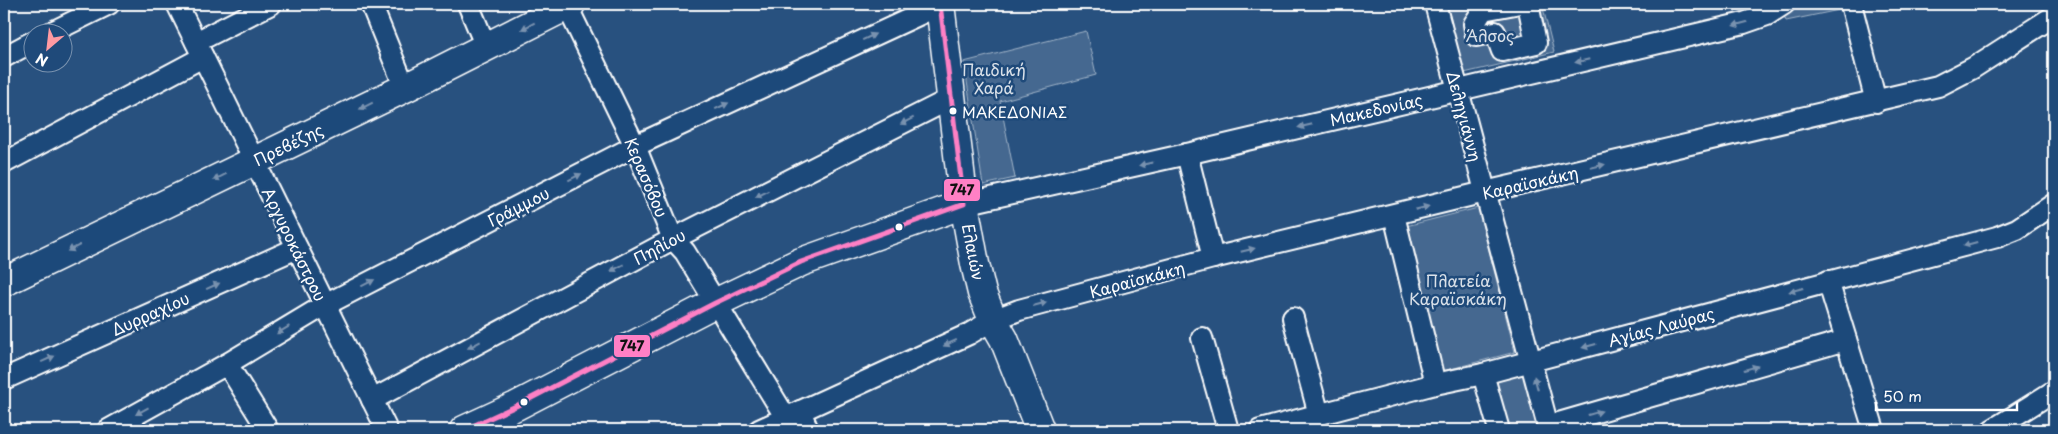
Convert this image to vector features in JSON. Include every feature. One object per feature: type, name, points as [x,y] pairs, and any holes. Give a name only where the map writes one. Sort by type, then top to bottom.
[{"type":"street","points":[[72,22],[110,4]]},
{"type":"street","name":"Αργυροκάστρου","points":[[177,4],[387,430]]},
{"type":"street","points":[[4,163],[199,49],[271,4]]},
{"type":"street","points":[[371,4],[404,88]]},
{"type":"street","points":[[468,4],[486,47]]},
{"type":"street","name":"Ελαιών","points":[[941,4],[950,98],[964,204],[982,293],[1004,339],[1040,430]]},
{"type":"street","name":"Γράμμου","points":[[110,430],[227,364],[325,305],[635,146],[941,4]]},
{"type":"street","name":"Δεληγιάννη","points":[[1434,4],[1548,428]]},
{"type":"street","points":[[1515,4],[1483,10],[1474,24],[1476,36],[1495,32],[1502,51],[1536,43],[1528,4]]},
{"type":"street","name":"Μακεδονίας","points":[[964,204],[1187,154],[1744,23],[1767,15],[1784,4]]},
{"type":"street","points":[[1851,4],[1876,102]]},
{"type":"street","name":"Πρεβέζης","points":[[4,282],[404,88],[569,5]]},
{"type":"street","name":"Κερασόβου","points":[[569,5],[635,146],[673,238],[685,252],[715,303],[793,414],[808,430]]},
{"type":"street","name":"Καραϊσκάκη","points":[[759,430],[1019,310],[1214,258],[1394,214],[1938,86],[1952,80],[2051,14]]},
{"type":"street","points":[[4,57],[22,47]]},
{"type":"street","points":[[1515,48],[1521,75]]},
{"type":"street","name":"Πηλίου","points":[[372,400],[673,238],[950,98]]},
{"type":"street","points":[[1187,154],[1214,258]]},
{"type":"street","points":[[464,430],[516,406],[715,303],[800,262],[964,204]]},
{"type":"street","name":"Αγίας Λαύρας","points":[[1260,430],[1436,384],[1482,374],[1998,237],[2016,229],[2054,204]]},
{"type":"street","points":[[1394,214],[1436,384]]},
{"type":"street","name":"Δυρραχίου","points":[[4,379],[297,248]]},
{"type":"street","points":[[1828,281],[1874,430]]},
{"type":"street","points":[[1292,318],[1319,415]]},
{"type":"street","points":[[1202,338],[1228,430]]},
{"type":"street","points":[[1548,428],[1846,340]]},
{"type":"street","points":[[227,364],[268,430]]},
{"type":"street","points":[[1482,374],[1499,430]]},
{"type":"street","points":[[1992,430],[2054,391]]},
{"type":"green space","name":"Άλσος","points":[[1447,4],[1542,4],[1554,52],[1464,73]]},
{"type":"green space","points":[[1797,4],[1842,4],[1844,9],[1786,21],[1783,13]]},
{"type":"green space","name":"Παιδική Χαρά","points":[[1086,31],[1096,75],[1000,101],[1015,178],[983,185],[964,62]]},
{"type":"green space","name":"Πλατεία Καραϊσκάκη","points":[[1478,208],[1515,352],[1439,372],[1402,227]]},
{"type":"green space","points":[[1523,373],[1539,430],[1507,430],[1494,382]]},
{"type":"transit line","name":"747","points":[[464,430],[516,406],[715,303],[801,262],[964,204],[940,4]]},
{"type":"place","name":"ΜΑΚΕΔΟΝΙΑΣ","points":[[953,111]]}]
